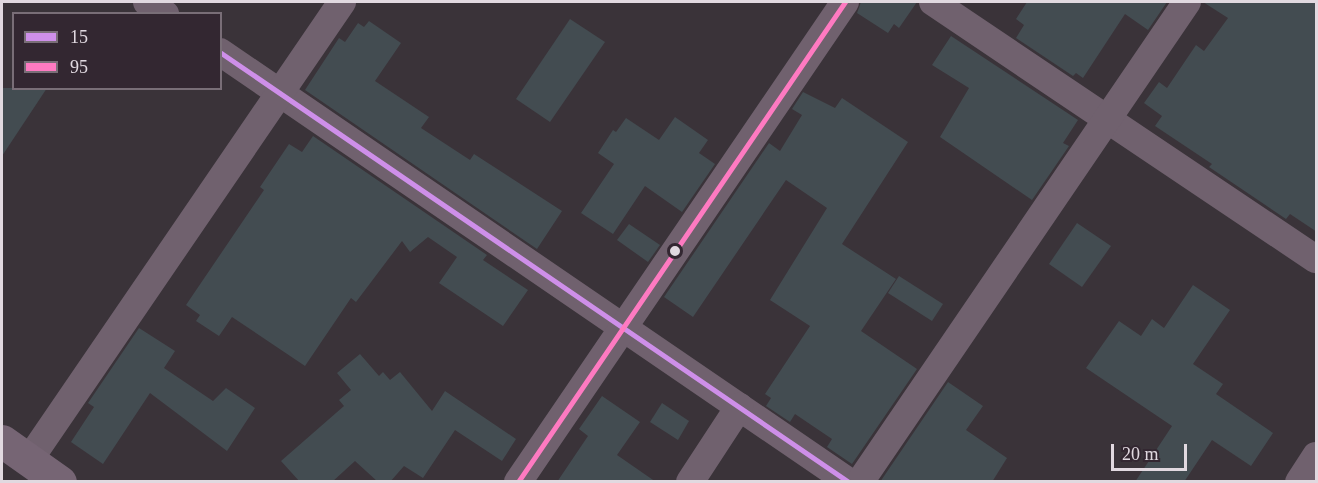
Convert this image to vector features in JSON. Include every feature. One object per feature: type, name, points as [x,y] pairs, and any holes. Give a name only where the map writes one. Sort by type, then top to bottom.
[{"type":"highway","points":[[2,441],[60,482]]},
{"type":"street","points":[[147,2],[162,12]]},
{"type":"street","points":[[29,460],[342,2]]},
{"type":"street","points":[[518,482],[845,2]]},
{"type":"street","points":[[933,2],[1317,259]]},
{"type":"street","points":[[860,482],[1187,2]]},
{"type":"street","points":[[222,53],[849,482]]},
{"type":"street","points":[[690,482],[739,406]]},
{"type":"street","points":[[1299,482],[1317,456]]},
{"type":"building","points":[[861,2],[917,2],[899,28],[894,24],[888,33],[857,13]]},
{"type":"building","points":[[1027,2],[1167,2],[1148,30],[1125,14],[1083,78],[1076,73],[1073,76],[1016,38],[1024,25],[1016,19]]},
{"type":"building","points":[[1203,2],[1317,2],[1317,232],[1290,214],[1286,219],[1209,167],[1212,164],[1155,126],[1162,116],[1144,103],[1159,82],[1167,88],[1196,45],[1204,51],[1228,18]]},
{"type":"building","points":[[570,19],[605,42],[550,122],[516,99]]},
{"type":"building","points":[[369,21],[401,43],[375,81],[429,117],[421,128],[470,160],[474,154],[562,211],[537,249],[305,90],[339,38],[345,42],[358,23],[364,27]]},
{"type":"building","points":[[951,36],[1078,120],[1063,143],[1069,146],[1032,200],[940,137],[969,88],[932,65]]},
{"type":"building","points":[[2,88],[46,90],[2,156]]},
{"type":"building","points":[[803,92],[835,108],[842,98],[908,142],[842,244],[896,279],[861,331],[917,369],[852,464],[827,447],[832,439],[795,414],[790,422],[766,406],[771,398],[765,394],[810,326],[770,300],[827,208],[786,180],[693,317],[664,297],[769,143],[780,151],[802,115],[792,109]]},
{"type":"building","points":[[675,117],[708,140],[699,153],[715,164],[682,212],[645,186],[613,234],[581,213],[614,164],[598,153],[613,130],[616,132],[626,118],[659,140]]},
{"type":"building","points":[[313,136],[487,255],[483,260],[528,290],[503,326],[439,283],[457,257],[428,237],[410,252],[402,241],[356,302],[351,298],[305,366],[232,317],[219,336],[196,321],[200,315],[186,305],[264,190],[260,187],[289,144],[302,152]]},
{"type":"building","points":[[1077,223],[1111,246],[1082,287],[1049,264]]},
{"type":"building","points":[[629,224],[660,245],[648,262],[617,240]]},
{"type":"building","points":[[899,276],[943,304],[932,321],[888,293]]},
{"type":"building","points":[[1193,285],[1230,310],[1193,364],[1223,384],[1216,394],[1273,433],[1251,466],[1212,440],[1184,482],[1135,482],[1172,426],[1086,368],[1119,321],[1141,336],[1152,319],[1164,328]]},
{"type":"building","points":[[139,328],[175,351],[164,368],[213,401],[226,388],[255,408],[227,451],[150,393],[103,464],[71,442],[94,407],[88,403]]},
{"type":"building","points":[[360,354],[379,376],[383,372],[390,380],[400,372],[432,411],[445,391],[516,439],[502,461],[455,430],[423,478],[404,466],[390,482],[378,482],[355,461],[332,482],[300,482],[281,461],[344,406],[339,400],[351,390],[337,373]]},
{"type":"building","points":[[948,382],[983,406],[966,430],[1007,458],[992,482],[880,482]]},
{"type":"building","points":[[602,396],[640,422],[617,455],[656,482],[557,482],[588,436],[579,429]]},
{"type":"building","points":[[662,403],[689,421],[678,440],[650,422]]},
{"type":"transit line","name":"95","points":[[518,482],[845,2]]},
{"type":"transit line","name":"15","points":[[222,53],[849,482]]}]
